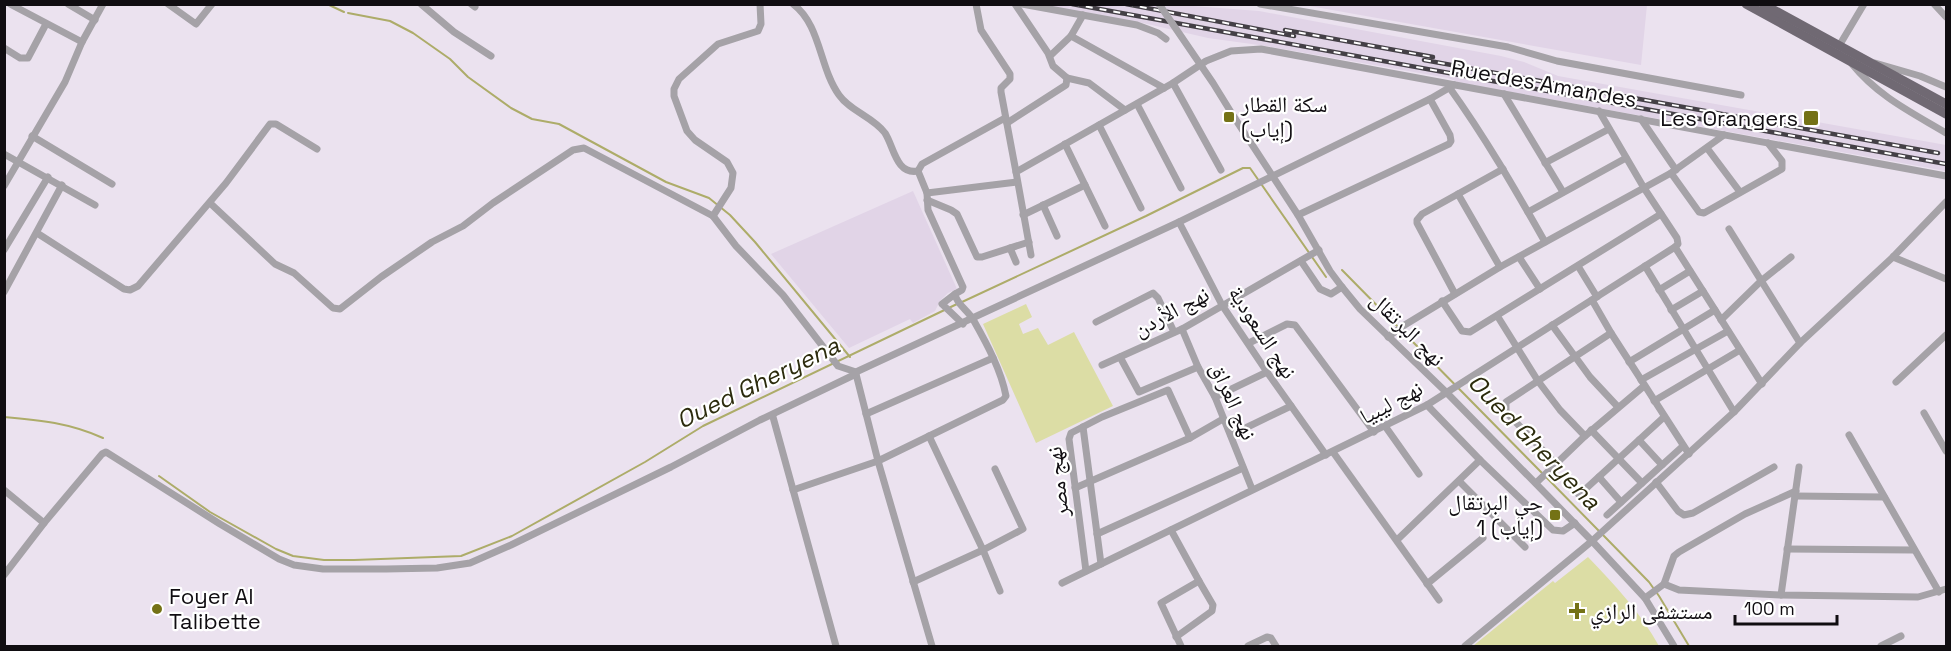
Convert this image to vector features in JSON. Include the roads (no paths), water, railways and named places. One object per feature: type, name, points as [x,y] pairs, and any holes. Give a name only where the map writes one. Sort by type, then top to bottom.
[{"type":"main road","points":[[1746,4],[1947,114]]},
{"type":"main road","points":[[1763,4],[1947,104]]},
{"type":"street","points":[[10,4],[82,42]]},
{"type":"street","points":[[68,4],[95,20]]},
{"type":"street","points":[[4,186],[65,82],[82,42],[103,4]]},
{"type":"street","points":[[168,4],[196,24],[212,4]]},
{"type":"street","points":[[420,4],[454,33],[491,56]]},
{"type":"street","points":[[714,216],[733,184],[732,169],[687,131],[682,122],[674,89],[679,79],[718,44],[758,31],[761,24],[760,4]]},
{"type":"street","points":[[794,4],[809,20],[828,75],[839,95],[885,134],[904,170],[918,171]]},
{"type":"street","points":[[976,4],[981,30],[1010,74],[1010,79],[1001,88],[1001,92],[1031,255]]},
{"type":"street","points":[[1016,4],[1050,56],[1051,65],[1067,78],[1089,83],[1125,110]]},
{"type":"street","points":[[1022,4],[1137,25],[1158,33],[1166,39]]},
{"type":"street","name":"نهج البرتقال","points":[[1159,4],[1213,83],[1342,287],[1388,337],[1449,391],[1538,481],[1575,523],[1595,538],[1648,596],[1674,646]]},
{"type":"street","points":[[1260,4],[1508,47],[1557,61],[1741,95]]},
{"type":"street","points":[[1839,46],[1864,4]]},
{"type":"street","points":[[1934,4],[1947,17]]},
{"type":"street","points":[[1050,56],[1071,36],[1083,15]]},
{"type":"street","points":[[4,48],[21,58],[28,58],[46,24]]},
{"type":"street","points":[[1071,36],[1164,88]]},
{"type":"street","name":"Rue des Amandes","points":[[1016,172],[1173,83],[1206,61],[1231,51],[1261,49],[1947,176]]},
{"type":"street","points":[[1860,57],[1947,87]]},
{"type":"street","points":[[1848,60],[1865,81],[1881,94],[1947,133]]},
{"type":"street","points":[[963,324],[942,304],[956,296],[963,287],[928,210],[927,196],[918,171],[922,164],[1006,121],[1066,85],[1067,78]]},
{"type":"street","points":[[1173,83],[1221,170]]},
{"type":"street","points":[[4,575],[44,523],[106,452],[220,525],[294,565],[376,569],[437,568],[463,565],[511,545],[671,467],[856,373],[1179,222],[1430,99],[1452,86],[1545,242]]},
{"type":"street","points":[[1504,94],[1563,192]]},
{"type":"street","points":[[1298,215],[1449,144],[1450,135],[1430,99]]},
{"type":"street","points":[[1137,104],[1181,188]]},
{"type":"street","points":[[1599,111],[1644,188],[1678,240],[1675,247],[1762,384]]},
{"type":"street","points":[[1641,119],[1701,213],[1708,212],[1783,166],[1782,161],[1767,142]]},
{"type":"street","points":[[37,233],[124,289],[133,290],[210,203],[270,124],[276,124],[317,149]]},
{"type":"street","points":[[1099,125],[1141,208]]},
{"type":"street","points":[[1545,163],[1609,129]]},
{"type":"street","points":[[1388,337],[1442,301],[1500,267],[1673,171],[1724,135]]},
{"type":"street","points":[[32,136],[112,184]]},
{"type":"street","points":[[1065,144],[1105,226]]},
{"type":"street","points":[[210,203],[275,264],[294,273],[337,309],[344,307],[381,277],[432,242],[463,226],[493,203],[578,148],[591,151],[714,216],[736,246],[783,295],[838,366],[856,373]]},
{"type":"street","points":[[1707,148],[1740,192]]},
{"type":"street","points":[[4,154],[95,205]]},
{"type":"street","points":[[1528,212],[1626,158]]},
{"type":"street","points":[[1455,294],[1417,224],[1417,220],[1422,214],[1503,169]]},
{"type":"street","points":[[4,250],[48,177]]},
{"type":"street","points":[[927,196],[1017,182]]},
{"type":"street","points":[[4,292],[62,185]]},
{"type":"street","points":[[1023,215],[1085,185]]},
{"type":"street","points":[[1458,194],[1500,267]]},
{"type":"street","points":[[927,196],[957,214],[977,256],[1029,242]]},
{"type":"street","points":[[1610,518],[1689,454],[1734,412],[1800,343],[1893,257],[1947,202]]},
{"type":"street","points":[[1043,205],[1058,236]]},
{"type":"street","points":[[1442,301],[1462,331],[1466,333],[1474,331],[1661,214]]},
{"type":"street","name":"نهج السعودية","points":[[1179,222],[1222,305],[1267,372],[1291,406],[1397,540],[1439,600]]},
{"type":"street","points":[[1730,229],[1800,343]]},
{"type":"street","name":"نهج ليبيا","points":[[1062,583],[1427,405],[1675,247]]},
{"type":"street","points":[[1010,248],[1016,262]]},
{"type":"street","name":"نهج الأردن","points":[[1102,365],[1178,330],[1318,251]]},
{"type":"street","points":[[1519,257],[1540,289]]},
{"type":"street","points":[[1721,320],[1761,281],[1791,257]]},
{"type":"street","points":[[1893,257],[1947,279]]},
{"type":"street","points":[[1304,259],[1320,289],[1331,294],[1342,287]]},
{"type":"street","points":[[1578,266],[1611,333],[1689,454]]},
{"type":"street","points":[[1645,266],[1734,412]]},
{"type":"street","points":[[1659,290],[1690,271]]},
{"type":"street","points":[[1671,310],[1703,291]]},
{"type":"street","name":"نهج العراق","points":[[1096,322],[1153,293],[1158,297],[1215,398],[1252,489]]},
{"type":"street","points":[[793,490],[878,461],[1004,400],[1006,396],[993,358],[973,318],[956,296]]},
{"type":"street","points":[[1629,362],[1715,310]]},
{"type":"street","points":[[1498,316],[1538,381],[1560,410],[1585,436]]},
{"type":"street","points":[[1249,343],[1287,324],[1295,325],[1374,432]]},
{"type":"street","points":[[1552,325],[1590,377],[1618,407]]},
{"type":"street","points":[[1538,481],[1642,383],[1728,331]]},
{"type":"street","points":[[1554,466],[1504,408],[1506,402],[1611,333]]},
{"type":"street","points":[[1896,382],[1947,335]]},
{"type":"street","points":[[1654,401],[1740,350]]},
{"type":"street","points":[[1120,357],[1139,392],[1198,367]]},
{"type":"street","points":[[866,414],[993,358]]},
{"type":"street","points":[[1215,398],[1267,372]]},
{"type":"street","points":[[856,373],[878,461],[932,646]]},
{"type":"street","points":[[1083,427],[1168,390],[1190,438]]},
{"type":"street","points":[[1427,405],[1480,460],[1554,530],[1563,531],[1575,523]]},
{"type":"street","points":[[1231,435],[1291,406]]},
{"type":"street","points":[[1924,413],[1947,451]]},
{"type":"street","points":[[773,417],[836,646]]},
{"type":"street","points":[[1579,495],[1664,417]]},
{"type":"street","points":[[1075,488],[1190,438],[1223,419]]},
{"type":"street","points":[[1385,426],[1419,474]]},
{"type":"street","name":"نهج مصر","points":[[1086,571],[1069,436],[1073,431],[1083,427],[1101,564]]},
{"type":"street","points":[[1591,430],[1642,483]]},
{"type":"street","points":[[1663,585],[1679,590],[1781,596],[1918,597],[1943,590],[1913,550],[1849,435]]},
{"type":"street","points":[[929,436],[1000,591]]},
{"type":"street","points":[[1639,440],[1662,465]]},
{"type":"street","points":[[1465,646],[1595,538],[1621,502],[1683,446]]},
{"type":"street","points":[[1397,540],[1480,460]]},
{"type":"street","points":[[1656,482],[1677,511],[1684,514],[1693,513],[1774,467]]},
{"type":"street","points":[[1781,596],[1799,467]]},
{"type":"street","points":[[1097,534],[1243,468]]},
{"type":"street","points":[[913,582],[1023,530],[994,469]]},
{"type":"street","points":[[1599,477],[1621,502]]},
{"type":"street","points":[[1459,482],[1525,547]]},
{"type":"street","points":[[4,490],[44,523]]},
{"type":"street","points":[[1648,596],[1663,585],[1674,556],[1679,552],[1745,514],[1795,493],[1884,497]]},
{"type":"street","points":[[1171,530],[1213,606],[1212,611],[1176,637]]},
{"type":"street","points":[[1427,584],[1483,538]]},
{"type":"street","points":[[1787,549],[1913,550]]},
{"type":"street","points":[[1181,646],[1161,603],[1199,581]]},
{"type":"street","points":[[1881,646],[1901,636]]},
{"type":"street","points":[[1248,646],[1267,637],[1271,638],[1276,646]]},
{"type":"waterway","points":[[327,4],[344,12]]},
{"type":"waterway","points":[[348,13],[390,21],[413,33],[450,59],[468,77],[511,108],[532,119],[559,124],[666,182],[709,198],[730,215],[755,242],[850,357]]},
{"type":"waterway","name":"Oued Gheryena","points":[[962,302],[1243,168],[1250,168],[1326,277]]},
{"type":"waterway","name":"Oued Gheryena","points":[[1342,270],[1542,473]]},
{"type":"waterway","name":"Oued Gheryena","points":[[159,476],[210,512],[293,556],[324,560],[461,556],[512,536],[645,462],[703,426],[957,304]]},
{"type":"waterway","name":"Oued Gheryena","points":[[4,417],[55,423],[103,438]]},
{"type":"waterway","name":"Oued Gheryena","points":[[1546,477],[1599,531]]},
{"type":"waterway","name":"Oued Gheryena","points":[[1603,535],[1649,582],[1689,646]]},
{"type":"railway","points":[[1072,4],[1946,164]]},
{"type":"railway","points":[[1126,4],[1294,36]]},
{"type":"railway","points":[[1285,30],[1433,57]]},
{"type":"railway","points":[[1424,60],[1938,153]]},
{"type":"place","name":"سكة القطار (إياب)","points":[[1229,117]]},
{"type":"place","name":"Les Orangers","points":[[1811,118]]},
{"type":"place","name":"حي البرتقال 1 (إياب)","points":[[1555,515]]},
{"type":"place","name":"Foyer Al Talibette","points":[[157,609]]},
{"type":"place","name":"مستشفى الرازي","points":[[1577,611]]}]
